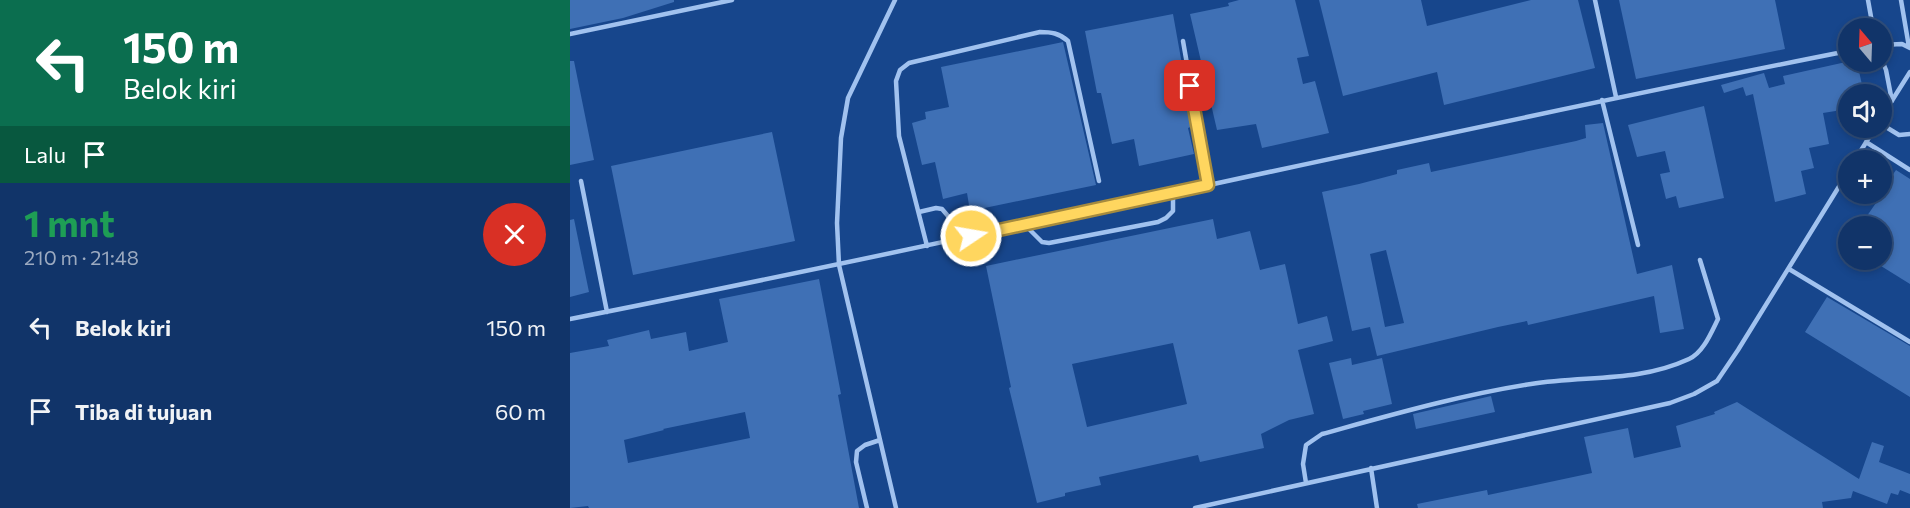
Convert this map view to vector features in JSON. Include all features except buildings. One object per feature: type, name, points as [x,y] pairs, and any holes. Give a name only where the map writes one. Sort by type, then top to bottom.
[{"type":"lane","points":[[570,34],[732,0]]},
{"type":"lane","points":[[895,0],[848,98],[837,179],[837,223],[839,265],[896,508]]},
{"type":"lane","points":[[1595,0],[1616,97]]},
{"type":"lane","points":[[1868,0],[1871,18]]},
{"type":"lane","points":[[1901,0],[1909,47]]},
{"type":"lane","points":[[927,246],[899,136],[896,81],[900,70],[909,63],[1040,32],[1060,34],[1068,41],[1099,181]]},
{"type":"lane","points":[[1183,41],[1208,185]]},
{"type":"lane","points":[[1892,44],[1902,44],[1909,47]]},
{"type":"lane","points":[[570,319],[839,265],[1616,97],[1838,53]]},
{"type":"lane","points":[[1892,101],[1910,72]]},
{"type":"lane","points":[[1602,100],[1638,245]]},
{"type":"lane","points":[[1892,131],[1899,135],[1910,134]]},
{"type":"lane","points":[[1861,150],[1869,138]]},
{"type":"lane","points":[[1866,142],[1910,170]]},
{"type":"lane","points":[[581,181],[607,312]]},
{"type":"lane","points":[[1195,508],[1670,403],[1694,394],[1717,381],[1838,188]]},
{"type":"lane","points":[[1024,225],[1042,242],[1049,243],[1158,222],[1173,211],[1173,193]]},
{"type":"lane","points":[[919,212],[942,209],[948,216],[953,240]]},
{"type":"lane","points":[[1306,483],[1303,465],[1306,445],[1322,434],[1439,403],[1533,384],[1639,375],[1669,368],[1692,358],[1706,342],[1718,319],[1700,260]]},
{"type":"lane","points":[[1789,269],[1910,342]]},
{"type":"lane","points":[[867,508],[856,462],[857,451],[865,445],[880,440]]},
{"type":"lane","points":[[1371,468],[1377,508]]},
{"type":"lane","points":[[1222,502],[1225,508]]},
{"type":"route","points":[[971,236],[1208,185],[1190,86]]}]
